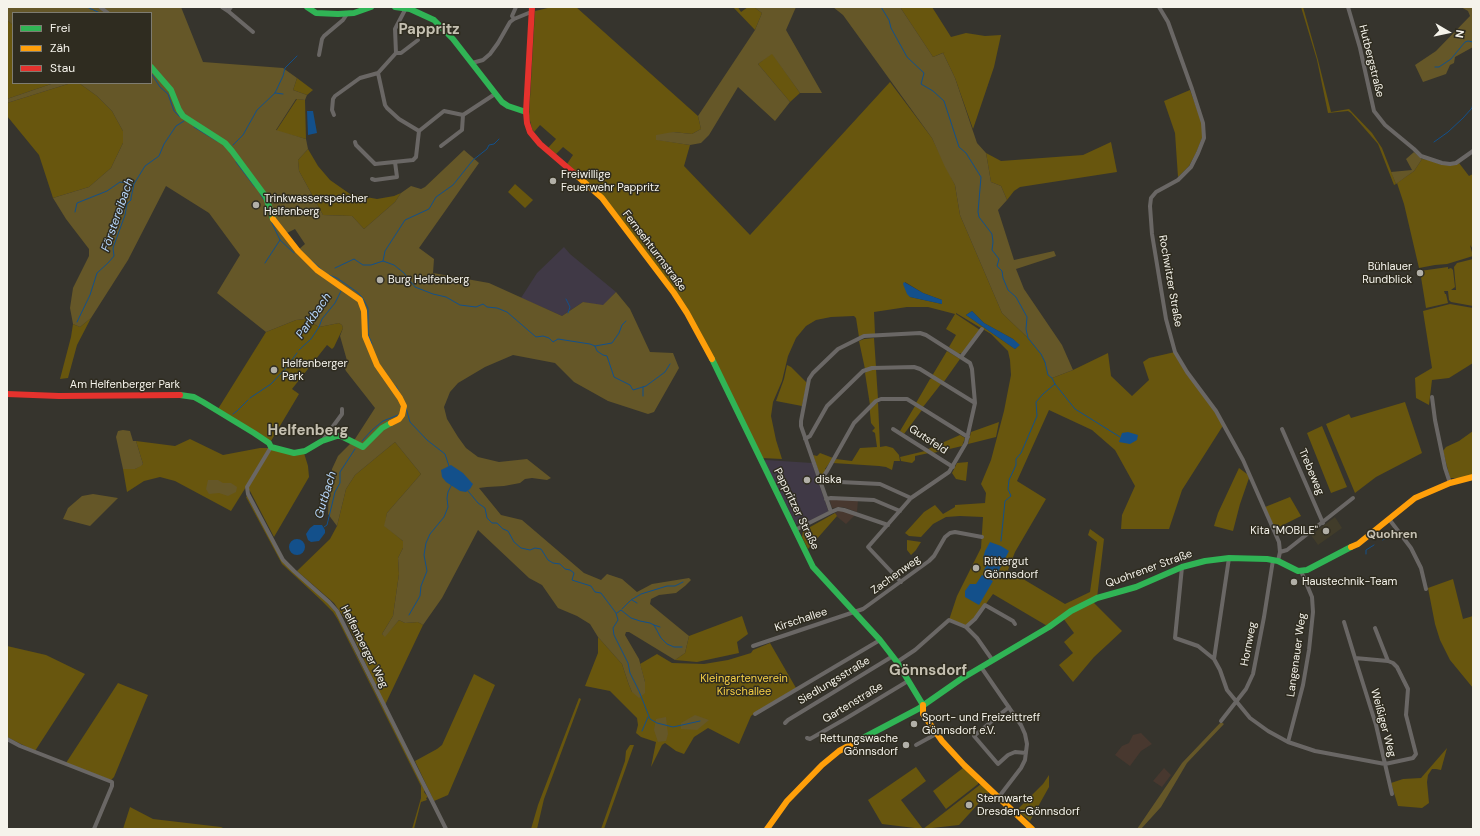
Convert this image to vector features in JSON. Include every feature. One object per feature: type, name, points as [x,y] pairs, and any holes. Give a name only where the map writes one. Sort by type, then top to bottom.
[{"type":"street","points":[[222,7],[252,32]]},
{"type":"street","points":[[228,11],[231,7]]},
{"type":"street","points":[[307,7],[316,13],[347,14],[371,7]]},
{"type":"street","points":[[395,7],[406,8],[428,17],[440,25],[453,39],[502,102],[510,107],[526,112]]},
{"type":"street","points":[[514,19],[512,16],[516,7]]},
{"type":"street","name":"Rochwitzer Straße","points":[[1159,7],[1168,22],[1192,89],[1203,122],[1204,138],[1190,167],[1178,180],[1156,192],[1151,198],[1150,206],[1152,234],[1166,319],[1175,352],[1187,372],[1216,410],[1243,460],[1279,542],[1280,552],[1275,561]]},
{"type":"street","name":"Hutbergstraße","points":[[1348,7],[1360,48],[1374,111],[1385,125],[1421,156],[1446,164],[1453,164],[1473,151]]},
{"type":"street","points":[[396,53],[395,30],[406,8]]},
{"type":"street","points":[[472,63],[483,60],[490,54],[510,22],[532,9]]},
{"type":"street","name":"Fernsehturmstraße","points":[[532,9],[526,112],[527,123],[534,138],[602,198],[680,303]]},
{"type":"street","points":[[319,55],[324,36],[343,20],[347,14]]},
{"type":"street","points":[[334,115],[332,105],[333,99],[336,96],[360,78],[378,73],[396,53],[401,53],[418,40]]},
{"type":"street","points":[[152,68],[171,90],[183,116],[225,143],[232,151],[266,197],[274,221],[298,251],[317,270],[360,300],[364,311],[364,329],[377,365],[400,398],[403,408],[399,419],[382,428],[366,446],[363,447],[341,436],[337,436],[334,427]]},
{"type":"street","points":[[378,73],[385,105],[399,119],[418,130]]},
{"type":"street","points":[[355,142],[356,145],[375,164],[413,160],[416,158],[418,130],[444,111],[463,115],[495,94]]},
{"type":"street","points":[[510,107],[526,104]]},
{"type":"street","points":[[441,146],[462,130],[463,115]]},
{"type":"street","points":[[372,179],[376,180],[397,177],[395,162]]},
{"type":"street","name":"Pappritzer Straße","points":[[680,303],[707,349],[805,552],[818,573],[856,612],[893,656],[923,705],[924,714],[936,734],[964,765],[1032,829]]},
{"type":"street","points":[[961,357],[982,329]]},
{"type":"street","points":[[831,512],[805,439],[801,421],[809,379],[813,373],[838,349],[864,336],[920,333],[926,335],[961,357],[972,366],[975,403],[968,438],[952,467],[949,472],[912,498],[868,547],[900,582]]},
{"type":"street","points":[[805,439],[810,436],[827,406],[863,371],[872,368],[914,367],[920,369],[975,403]]},
{"type":"street","name":"Am Helfenberger Park","points":[[7,394],[187,395],[199,399],[254,433],[269,443],[271,447],[294,453],[305,451],[322,441],[337,436]]},
{"type":"street","points":[[1432,397],[1435,420],[1450,483]]},
{"type":"street","points":[[820,481],[828,471],[854,423],[876,400],[907,399],[968,438]]},
{"type":"street","name":"Am Helfenberger Park","points":[[322,441],[334,427],[342,414],[342,409]]},
{"type":"street","name":"Gutsfeld","points":[[893,428],[952,467]]},
{"type":"street","name":"Trebeweg","points":[[1282,429],[1323,523]]},
{"type":"street","name":"Helfenberger Weg","points":[[271,447],[247,487],[248,494],[283,560],[337,611],[446,828]]},
{"type":"street","points":[[1301,572],[1358,544],[1415,498],[1450,483],[1473,477]]},
{"type":"street","points":[[820,481],[880,484],[912,498]]},
{"type":"street","points":[[1280,552],[1287,550],[1353,498]]},
{"type":"street","points":[[826,499],[874,500],[900,511]]},
{"type":"street","points":[[795,530],[838,509],[888,525]]},
{"type":"street","points":[[1389,519],[1411,548],[1421,568],[1426,588]]},
{"type":"street","name":"Zachenweg","points":[[856,612],[868,606],[930,561],[945,537],[950,533],[955,532],[982,537]]},
{"type":"street","points":[[1214,659],[1229,558]]},
{"type":"street","name":"Quohrener Straße","points":[[767,829],[780,809],[799,788],[822,765],[839,751],[918,710],[961,679],[1049,627],[1071,611],[1091,601],[1136,587],[1182,567],[1205,561],[1229,558],[1275,561],[1301,572]]},
{"type":"street","name":"Hornweg","points":[[1221,721],[1246,689],[1252,674],[1275,561]]},
{"type":"street","points":[[1182,567],[1175,638],[1198,646],[1214,659],[1220,670],[1227,690],[1250,718],[1268,731],[1288,742],[1315,751],[1385,764],[1413,758],[1416,754],[1406,715],[1408,689],[1397,667],[1388,661],[1355,658]]},
{"type":"street","name":"Langenauer Weg","points":[[1288,742],[1303,685],[1313,612],[1312,597],[1301,572]]},
{"type":"street","points":[[966,627],[975,619],[985,605],[1013,621],[1015,624]]},
{"type":"street","name":"Kirschallee","points":[[753,646],[856,612]]},
{"type":"street","points":[[897,662],[915,650],[949,620],[966,627],[977,638],[991,658]]},
{"type":"street","name":"Weißiger Weg","points":[[1344,622],[1376,725],[1392,794]]},
{"type":"street","points":[[1375,628],[1388,661]]},
{"type":"street","points":[[755,714],[880,640]]},
{"type":"street","name":"Siedlungsstraße","points":[[786,723],[788,720],[893,656]]},
{"type":"street","points":[[981,667],[1021,725],[1027,744],[1026,753],[1021,768],[998,798]]},
{"type":"street","name":"Gartenstraße","points":[[807,738],[810,739],[908,681]]},
{"type":"street","points":[[1009,707],[974,736],[998,764],[1008,755],[1015,752],[1026,753]]},
{"type":"street","points":[[916,745],[936,734]]},
{"type":"street","points":[[7,738],[20,746],[112,782],[110,791],[94,829]]},
{"type":"street","points":[[440,829],[446,828]]},
{"type":"shaded area","points":[[7,7],[181,7],[203,62],[283,68],[297,78],[293,90],[307,95],[305,100],[296,99],[276,130],[306,139],[308,149],[298,160],[299,171],[323,215],[352,216],[364,229],[395,202],[401,193],[411,186],[421,189],[425,187],[464,150],[479,163],[419,248],[434,259],[433,273],[489,283],[562,316],[583,302],[603,305],[616,292],[630,309],[650,352],[673,353],[679,368],[654,412],[648,414],[608,401],[574,382],[555,363],[513,355],[485,367],[458,383],[450,392],[444,407],[447,419],[466,448],[478,457],[499,462],[527,459],[551,478],[547,480],[532,478],[525,479],[520,483],[479,488],[501,515],[522,520],[584,573],[601,580],[607,574],[622,579],[637,592],[652,584],[689,578],[691,580],[676,593],[659,595],[651,599],[650,604],[689,636],[685,653],[675,660],[629,632],[626,632],[625,635],[639,659],[645,682],[645,693],[639,698],[632,692],[622,664],[598,637],[590,624],[577,616],[558,608],[542,585],[529,578],[478,530],[442,598],[423,625],[418,622],[405,623],[399,620],[385,637],[382,634],[393,616],[399,574],[398,558],[403,548],[403,541],[384,526],[387,513],[421,474],[395,442],[355,475],[346,489],[337,526],[328,514],[329,485],[332,469],[338,456],[355,439],[375,408],[345,369],[348,364],[340,336],[343,328],[342,325],[339,323],[319,327],[306,319],[296,320],[266,332],[217,293],[240,255],[209,213],[166,186],[128,260],[91,318],[80,327],[73,324],[70,308],[73,288],[89,256],[89,249],[66,219],[53,198],[89,187],[111,168],[123,143],[123,131],[112,111],[97,96],[80,84],[152,84],[152,12],[12,12],[12,24],[7,20]],"holes":[[[295,229],[305,244],[298,250],[285,234]]]},
{"type":"shaded area","points":[[754,7],[796,7],[786,30],[822,93],[800,93],[772,54],[758,64],[790,102],[775,121],[738,87],[709,135],[701,143],[690,145],[656,140],[656,135],[673,132],[692,134],[701,129],[698,116],[755,30],[762,13]]},
{"type":"shaded area","points":[[833,7],[900,7],[933,57],[943,53],[955,78],[977,143],[986,153],[991,182],[1001,186],[1007,200],[998,210],[1014,260],[1054,251],[1056,256],[1016,269],[1024,289],[1062,345],[1073,370],[1052,378],[1048,375],[1045,362],[1041,354],[1028,338],[1002,313],[960,215],[955,185],[932,138],[843,15]]},
{"type":"shaded area","points":[[1461,7],[1473,7],[1473,47],[1455,57],[1454,63],[1450,65],[1446,74],[1423,82],[1415,65],[1436,51],[1470,16],[1468,11]]},
{"type":"shaded area","points":[[51,84],[68,84],[7,103],[7,99]]},
{"type":"shaded area","points":[[1414,152],[1422,159],[1414,171],[1396,184],[1391,172],[1412,170],[1406,159]]},
{"type":"shaded area","points":[[564,247],[570,254],[616,292],[603,306],[583,302],[562,316],[521,298],[537,273]]},
{"type":"shaded area","points":[[118,431],[130,431],[133,441],[136,441],[143,464],[135,469],[123,469],[116,437]]},
{"type":"shaded area","points":[[764,461],[812,463],[828,512],[800,525],[796,524]]},
{"type":"shaded area","points":[[208,480],[218,480],[223,483],[231,483],[237,487],[236,492],[228,496],[219,493],[209,494],[206,489]]},
{"type":"shaded area","points":[[93,494],[118,498],[90,526],[63,519],[68,508],[82,496]]},
{"type":"shaded area","points":[[831,499],[858,500],[857,512],[843,507],[832,508],[830,501]]},
{"type":"shaded area","points":[[839,511],[855,515],[846,524],[835,515],[835,513]]},
{"type":"shaded area","name":"Kita \"MOBILE\"","points":[[1335,517],[1342,528],[1318,545],[1311,535]]},
{"type":"shaded area","points":[[695,715],[709,720],[697,730],[681,729],[681,723]]},
{"type":"shaded area","points":[[666,717],[668,734],[666,741],[658,742],[654,730],[656,719]]},
{"type":"shaded area","points":[[1221,722],[1224,724],[1187,763],[1161,807],[1141,829],[1137,829],[1182,763]]},
{"type":"shaded area","points":[[1141,733],[1152,744],[1141,751],[1130,766],[1115,755],[1122,746],[1129,743],[1133,735]]},
{"type":"shaded area","points":[[1164,768],[1171,775],[1162,787],[1153,781]]},
{"type":"green space","points":[[552,7],[576,7],[698,116],[701,129],[692,134],[673,132],[659,140],[690,145],[684,166],[750,235],[890,82],[932,138],[955,185],[960,215],[1002,313],[1028,338],[1041,354],[1052,378],[1073,370],[1108,353],[1111,376],[1132,396],[1149,380],[1143,362],[1149,358],[1175,352],[1224,424],[1182,490],[1169,529],[1121,529],[1122,515],[1135,486],[1115,450],[1092,430],[1049,410],[1017,481],[1046,499],[1015,552],[1008,570],[1065,604],[1090,592],[1097,542],[1088,535],[1090,529],[1104,539],[1097,598],[1049,627],[993,594],[975,619],[966,627],[949,620],[957,596],[981,548],[983,517],[946,517],[933,524],[921,537],[909,536],[905,533],[924,512],[935,505],[943,514],[955,507],[955,505],[985,503],[986,493],[981,484],[991,460],[1004,411],[1011,375],[1008,351],[991,334],[956,313],[980,330],[962,353],[958,354],[949,347],[956,335],[946,329],[955,314],[928,307],[907,307],[874,312],[875,334],[859,337],[856,318],[854,316],[831,317],[816,320],[806,326],[796,338],[788,356],[782,381],[773,402],[771,416],[782,459],[762,458],[698,327],[611,206],[567,164],[573,155],[563,147],[556,154],[548,148],[556,139],[540,125],[534,132],[532,129],[529,116],[535,11]],"holes":[[[905,282],[923,293],[942,300],[942,304],[910,297]],[[972,311],[984,323],[1013,339],[1019,345],[1015,349],[966,315]]]},
{"type":"green space","points":[[733,7],[738,7],[741,12],[748,7],[754,7],[762,13],[755,30]]},
{"type":"green space","points":[[900,7],[932,7],[951,37],[966,33],[985,36],[1001,35],[994,67],[973,129],[955,78],[943,53],[945,52],[933,57]]},
{"type":"green space","points":[[1301,7],[1303,7],[1331,112],[1349,109],[1372,133],[1382,148],[1396,184],[1394,185],[1378,144],[1351,113],[1348,111],[1328,113],[1317,60]]},
{"type":"green space","points":[[7,20],[12,24],[12,84],[51,84],[7,99]]},
{"type":"green space","points":[[772,53],[800,93],[790,102],[758,64]]},
{"type":"green space","points":[[297,78],[313,90],[307,95],[293,90]]},
{"type":"green space","points":[[68,84],[80,84],[97,96],[112,111],[123,131],[123,143],[111,168],[89,187],[53,198],[39,155],[7,116],[7,103]]},
{"type":"green space","points":[[1190,90],[1202,123],[1202,138],[1189,166],[1178,177],[1175,133],[1164,101]]},
{"type":"green space","points":[[297,99],[305,100],[306,139],[276,131]]},
{"type":"green space","points":[[1111,142],[1117,172],[1020,187],[1014,191],[1007,200],[1001,186],[991,182],[986,153],[1001,161],[1083,155]]},
{"type":"green space","points":[[308,149],[318,166],[330,180],[350,194],[377,199],[394,196],[401,193],[395,202],[364,229],[352,216],[323,215],[299,171],[298,160]]},
{"type":"green space","points":[[1422,159],[1442,165],[1459,163],[1469,176],[1473,174],[1473,249],[1470,245],[1473,256],[1447,264],[1419,268],[1404,204],[1397,183],[1414,171]]},
{"type":"green space","points":[[515,184],[533,200],[525,208],[508,192]]},
{"type":"green space","points":[[1473,259],[1473,306],[1451,302],[1449,300],[1448,291],[1444,291],[1448,303],[1426,308],[1420,271],[1448,267],[1448,269],[1451,268],[1453,270],[1455,287],[1451,290],[1456,290],[1454,267],[1457,263]]},
{"type":"green space","points":[[1450,304],[1473,308],[1473,363],[1449,378],[1432,380],[1429,405],[1416,398],[1415,378],[1432,368],[1423,311]]},
{"type":"green space","points":[[91,318],[77,345],[68,378],[60,379],[73,324],[80,327]]},
{"type":"green space","name":"Helfenberger Park","points":[[306,319],[319,327],[339,323],[343,328],[334,347],[332,349],[327,345],[292,389],[299,394],[271,441],[218,409],[266,332],[296,320]]},
{"type":"green space","points":[[874,338],[876,367],[865,369],[859,341]]},
{"type":"green space","points":[[947,351],[960,359],[943,383],[932,376]]},
{"type":"green space","points":[[787,365],[807,383],[802,406],[776,401],[784,379]]},
{"type":"green space","points":[[876,369],[878,399],[870,405],[865,373],[868,370]]},
{"type":"green space","points":[[932,378],[941,384],[923,407],[916,403]]},
{"type":"green space","points":[[878,402],[880,447],[886,446],[893,448],[899,455],[900,461],[894,461],[892,470],[879,466],[833,463],[836,459],[852,461],[860,448],[877,447],[875,433],[872,431],[875,428],[871,423],[870,409]]},
{"type":"green space","points":[[1405,402],[1422,453],[1376,477],[1355,493],[1326,424],[1349,414],[1351,418]]},
{"type":"green space","points":[[915,406],[922,410],[904,434],[900,431]]},
{"type":"green space","points":[[999,422],[996,437],[968,444],[971,432]]},
{"type":"green space","points":[[1322,426],[1347,487],[1331,493],[1307,433]]},
{"type":"green space","points":[[1473,431],[1473,474],[1463,478],[1450,478],[1443,451],[1446,447],[1459,441]]},
{"type":"green space","points":[[960,435],[965,438],[962,446],[933,453],[928,449]]},
{"type":"green space","points":[[190,439],[223,455],[260,448],[272,448],[304,453],[308,466],[309,477],[274,537],[250,491],[246,487],[231,511],[175,481],[160,477],[144,481],[127,492],[123,469],[135,469],[143,464],[136,441],[175,446]]},
{"type":"green space","points":[[395,442],[421,474],[387,513],[385,526],[403,541],[403,548],[398,558],[399,574],[393,616],[382,634],[385,636],[399,620],[405,623],[418,622],[423,625],[385,705],[345,619],[334,603],[297,571],[330,539],[337,526],[346,489],[355,475]]},
{"type":"green space","points":[[925,451],[929,453],[915,456],[915,460],[912,463],[901,461],[900,457]]},
{"type":"green space","points":[[820,453],[833,458],[825,469],[827,470],[822,475],[820,475],[813,455],[817,456]]},
{"type":"green space","points":[[968,462],[966,481],[956,479],[952,473],[957,463]]},
{"type":"green space","points":[[1239,468],[1247,474],[1249,478],[1233,531],[1214,526],[1218,513]]},
{"type":"green space","points":[[247,496],[280,556],[329,604],[337,614],[425,790],[424,792],[428,797],[426,798],[427,800],[421,802],[414,829],[412,829],[421,798],[421,786],[338,620],[333,612],[322,601],[282,564],[246,497]]},
{"type":"green space","points":[[1290,497],[1301,516],[1275,529],[1265,507]]},
{"type":"green space","points":[[835,513],[837,516],[808,549],[802,537],[803,531]]},
{"type":"green space","points":[[907,540],[921,542],[911,555],[907,550]]},
{"type":"green space","points":[[1453,579],[1463,619],[1473,616],[1473,688],[1450,660],[1440,640],[1435,624],[1428,588]]},
{"type":"green space","points":[[1093,602],[1122,631],[1094,657],[1073,682],[1059,665],[1073,653],[1064,642],[1074,633],[1063,618]]},
{"type":"green space","points":[[742,616],[748,634],[737,642],[739,653],[697,662],[675,660],[685,653],[689,636]]},
{"type":"green space","name":"Kleingartenverein Kirschallee","points":[[598,637],[622,664],[632,692],[645,693],[645,682],[640,664],[657,654],[672,663],[704,664],[728,660],[751,653],[753,650],[770,643],[796,688],[751,716],[739,744],[708,728],[694,737],[684,754],[676,751],[665,743],[662,745],[651,767],[656,742],[641,737],[636,733],[638,725],[637,718],[610,691],[585,686],[598,653]]},
{"type":"green space","points":[[7,646],[46,655],[85,674],[35,751],[7,737]]},
{"type":"green space","points":[[474,674],[495,685],[448,795],[434,801],[415,761],[442,745]]},
{"type":"green space","points":[[118,683],[148,695],[114,777],[111,780],[66,763]]},
{"type":"green space","points":[[579,698],[581,699],[544,799],[537,829],[531,829],[538,805]]},
{"type":"green space","points":[[630,745],[634,745],[604,829],[601,829],[625,761],[626,751]]},
{"type":"green space","points":[[1447,748],[1441,770],[1432,769],[1428,775],[1427,782],[1429,803],[1422,808],[1398,806],[1391,783],[1403,779],[1421,778]]},
{"type":"green space","points":[[916,767],[926,781],[901,800],[923,829],[882,824],[868,800]]},
{"type":"green space","points":[[963,768],[978,782],[978,784],[946,809],[933,791]]},
{"type":"green space","points":[[1049,775],[1049,787],[1030,821],[1017,810],[1043,784]]},
{"type":"green space","points":[[981,784],[989,792],[959,825],[923,829]]},
{"type":"green space","points":[[130,807],[153,819],[221,827],[225,829],[123,829]]},
{"type":"water","points":[[307,111],[313,111],[317,133],[308,135]]},
{"type":"water","points":[[904,282],[923,293],[942,300],[942,304],[910,297],[907,294],[903,284]]},
{"type":"water","points":[[972,311],[984,323],[1013,339],[1020,345],[1015,349],[966,315]]},
{"type":"water","points":[[1128,432],[1138,435],[1137,440],[1130,444],[1119,442],[1122,433]]},
{"type":"water","points":[[451,465],[463,473],[473,484],[466,492],[460,491],[446,482],[442,477],[441,470]]},
{"type":"water","points":[[314,525],[322,525],[325,533],[319,541],[311,542],[308,540],[306,534]]},
{"type":"water","points":[[297,539],[304,544],[305,547],[300,554],[297,555],[290,550],[289,547],[294,540]]},
{"type":"water","points":[[990,542],[1009,551],[996,576],[984,570],[987,564],[983,558]]},
{"type":"water","points":[[982,575],[993,581],[979,605],[965,597],[965,591],[970,584],[976,584]]},
{"type":"waterway","points":[[87,7],[98,12]]},
{"type":"waterway","points":[[881,7],[907,57],[924,73],[921,84],[933,91],[944,101],[959,147],[966,153],[981,177],[978,212],[979,217],[992,234],[992,250],[999,259],[997,266],[1002,271],[1008,290],[1016,297],[1027,317],[1026,329],[1028,338],[1041,354],[1045,362],[1048,375],[1052,378],[1055,384],[1036,402],[1037,416],[1021,453],[1016,459],[1016,465],[1009,480],[1008,489],[1011,496],[1005,501],[1001,541]]},
{"type":"waterway","points":[[1435,67],[1439,67],[1451,59],[1465,42],[1473,42]]},
{"type":"waterway","points":[[233,145],[243,135],[257,110],[275,93],[285,68],[297,56]]},
{"type":"waterway","points":[[152,75],[160,87],[168,94],[174,111],[180,117]]},
{"type":"waterway","points":[[275,93],[283,94]]},
{"type":"waterway","points":[[1434,142],[1448,132],[1463,118],[1472,108],[1473,103]]},
{"type":"waterway","name":"Förstereibach","points":[[77,322],[90,295],[97,273],[114,256],[113,248],[125,215],[127,204],[131,200],[134,184],[145,166],[159,156],[164,144],[176,126],[184,121]]},
{"type":"waterway","points":[[194,127],[217,141]]},
{"type":"waterway","points":[[383,261],[385,251],[405,220],[429,209],[436,197],[453,185],[473,160],[487,149],[489,145],[494,144],[499,139]]},
{"type":"waterway","points":[[236,162],[255,187]]},
{"type":"waterway","points":[[75,212],[77,203],[107,191],[120,182],[133,184]]},
{"type":"waterway","points":[[260,194],[265,201]]},
{"type":"waterway","points":[[272,223],[280,240],[294,253]]},
{"type":"waterway","points":[[265,263],[280,240]]},
{"type":"waterway","points":[[335,268],[354,259],[363,265],[371,265],[383,261],[394,265],[404,273],[415,287],[446,297],[460,305],[476,307],[483,304],[487,307],[497,308],[507,312],[536,337],[543,336],[549,338],[553,342],[558,339],[595,346],[597,351],[607,356],[614,377],[630,385],[633,390],[646,386],[665,372],[670,364]]},
{"type":"waterway","points":[[312,261],[323,271]]},
{"type":"waterway","points":[[329,275],[337,278],[362,297],[368,308],[368,334],[372,344]]},
{"type":"waterway","name":"Parkbach","points":[[299,350],[311,339],[319,327],[322,319],[335,303],[341,291]]},
{"type":"waterway","points":[[566,299],[570,307],[568,313]]},
{"type":"waterway","points":[[595,346],[612,343],[619,333],[622,325],[626,321]]},
{"type":"waterway","name":"Parkbach","points":[[250,398],[271,384],[297,353]]},
{"type":"waterway","points":[[1055,384],[1075,409],[1120,437]]},
{"type":"waterway","points":[[396,386],[399,392]]},
{"type":"waterway","points":[[643,387],[643,396]]},
{"type":"waterway","points":[[233,414],[248,400]]},
{"type":"waterway","points":[[406,408],[410,422],[427,440],[445,454],[449,466]]},
{"type":"waterway","name":"Gutbach","points":[[362,441],[383,421],[398,415]]},
{"type":"waterway","name":"Gutbach","points":[[324,527],[327,525],[335,492],[340,483],[340,472],[355,449]]},
{"type":"waterway","points":[[409,615],[420,596],[421,586],[427,571],[424,555],[426,543],[430,534],[444,517],[448,507],[448,492],[452,484]]},
{"type":"waterway","points":[[468,491],[478,503],[485,508],[487,518],[492,523],[497,523],[503,529],[508,531],[514,542],[521,548],[530,550],[535,548],[541,549],[548,560],[553,563],[560,564],[565,569],[574,573],[572,580],[591,586],[595,592],[601,593],[616,613],[618,620],[613,628],[614,635],[628,663],[630,673],[650,719],[657,723],[673,727],[700,721]]},
{"type":"waterway","points":[[1383,540],[1387,537]]},
{"type":"waterway","points":[[1366,554],[1366,550],[1374,545]]},
{"type":"waterway","points":[[622,609],[631,600],[641,594],[667,586],[675,586],[683,582]]},
{"type":"waterway","points":[[632,600],[637,603]]},
{"type":"waterway","points":[[617,613],[621,610],[631,618],[654,625],[661,638],[667,644],[674,647],[682,647]]},
{"type":"waterway","points":[[654,625],[660,627]]},
{"type":"waterway","points":[[642,731],[648,717]]},
{"type":"traffic: fast","points":[[307,7],[316,13],[338,14],[354,13],[371,7]]},
{"type":"traffic: fast","points":[[395,7],[410,9],[434,20],[453,39],[502,102],[508,106],[526,112]]},
{"type":"traffic: fast","points":[[152,68],[171,90],[183,116],[225,143],[232,151],[266,197],[273,219]]},
{"type":"traffic: fast","points":[[712,359],[813,567],[880,640],[897,662],[923,705]]},
{"type":"traffic: fast","points":[[180,395],[194,397],[203,402],[254,433],[269,443],[271,447],[294,453],[305,451],[322,441],[337,436],[341,436],[363,447],[382,428],[391,423]]},
{"type":"traffic: fast","points":[[861,739],[918,709],[961,679],[1049,627],[1071,611],[1097,598],[1136,587],[1182,567],[1205,561],[1229,558],[1267,559],[1278,561],[1298,571],[1307,570],[1351,547]]},
{"type":"traffic: slow","points":[[575,174],[602,198],[674,293],[687,313],[712,359]]},
{"type":"traffic: slow","points":[[273,219],[298,251],[317,270],[360,300],[364,311],[365,336],[377,365],[404,406],[402,415],[399,419],[391,423]]},
{"type":"traffic: slow","points":[[1351,547],[1358,544],[1415,498],[1450,483],[1473,477]]},
{"type":"traffic: slow","points":[[923,705],[923,714],[942,741],[964,765],[1032,829]]},
{"type":"traffic: slow","points":[[767,829],[787,801],[822,765],[839,751],[861,739]]},
{"type":"traffic: jam","points":[[532,7],[526,112],[527,123],[530,132],[540,144],[575,174]]},
{"type":"traffic: jam","points":[[7,394],[59,396],[180,395]]},
{"type":"place","name":"Freiwillige Feuerwehr Pappritz","points":[[553,181]]},
{"type":"place","name":"Trinkwasserspeicher Helfenberg","points":[[256,205]]},
{"type":"place","name":"Bühlauer Rundblick","points":[[1420,273]]},
{"type":"place","name":"Burg Helfenberg","points":[[380,280]]},
{"type":"place","name":"Helfenberger Park","points":[[274,370]]},
{"type":"place","name":"diska","points":[[807,480]]},
{"type":"place","name":"Kita \"MOBILE\"","points":[[1326,531]]},
{"type":"place","name":"Rittergut Gönnsdorf","points":[[976,568]]},
{"type":"place","name":"Haustechnik-Team","points":[[1294,582]]},
{"type":"place","name":"Sport- und Freizeittreff Gönnsdorf e.V.","points":[[914,724]]},
{"type":"place","name":"Rettungswache Gönnsdorf","points":[[906,745]]},
{"type":"place","name":"Sternwarte Dresden-Gönnsdorf","points":[[969,805]]},
{"type":"district","name":"Pappritz","points":[[429,30]]},
{"type":"district","name":"Helfenberg","points":[[308,431]]},
{"type":"district","name":"Quohren","points":[[1392,535]]},
{"type":"district","name":"Gönnsdorf","points":[[928,671]]}]
